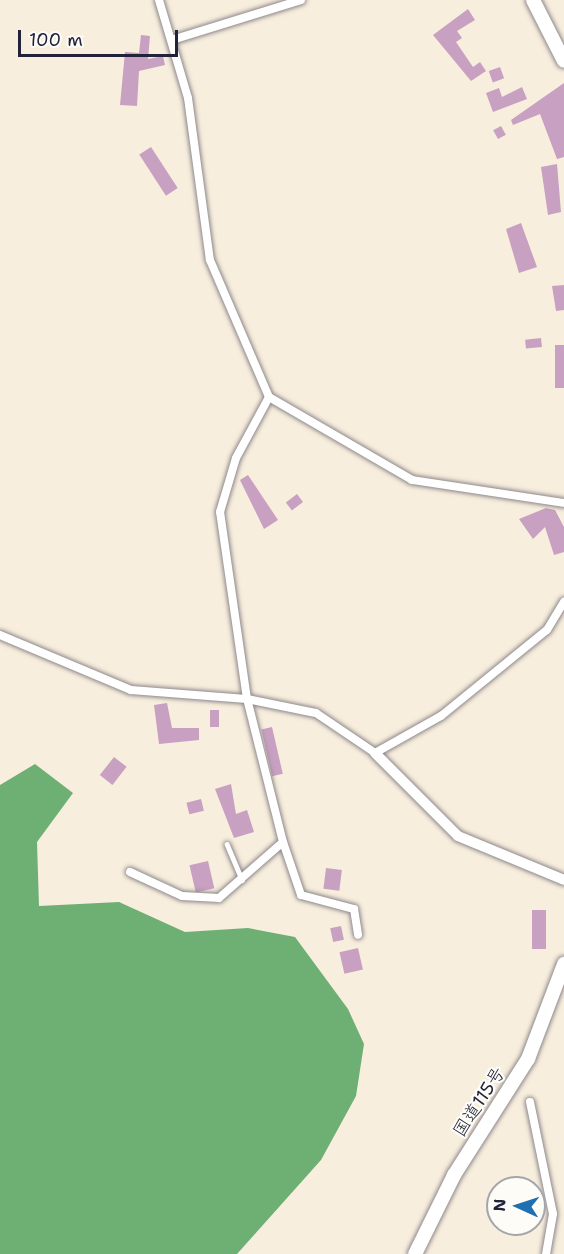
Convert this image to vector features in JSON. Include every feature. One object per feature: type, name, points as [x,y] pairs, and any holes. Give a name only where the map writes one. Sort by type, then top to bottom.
[{"type":"highway","points":[[533,0],[564,61]]},
{"type":"highway","name":"国道115号","points":[[415,1254],[454,1175],[528,1059],[564,964]]},
{"type":"street","points":[[159,0],[188,98],[210,260],[269,397],[412,480],[564,503]]},
{"type":"street","points":[[172,40],[301,0]]},
{"type":"street","points":[[269,397],[236,458],[220,512],[247,699],[283,842],[302,896],[354,909],[358,935]]},
{"type":"street","points":[[375,753],[441,716],[547,630],[564,602]]},
{"type":"street","points":[[0,635],[131,690],[247,699],[316,713],[375,753],[458,836],[564,880]]},
{"type":"street","points":[[130,872],[167,891],[205,900],[219,898],[283,842]]},
{"type":"street","points":[[530,1102],[554,1214],[546,1254]]},
{"type":"lane","points":[[227,844],[242,880]]},
{"type":"green space","points":[[35,764],[73,793],[37,842],[39,906],[119,902],[185,932],[248,928],[295,937],[348,1009],[364,1044],[356,1096],[321,1160],[237,1254],[0,1254],[0,785]]},
{"type":"building","points":[[468,9],[475,20],[457,31],[462,38],[456,42],[473,67],[480,62],[486,71],[471,81],[433,35]]},
{"type":"building","points":[[141,35],[150,36],[148,59],[163,56],[165,65],[139,71],[137,106],[120,105],[125,52],[139,53]]},
{"type":"building","points":[[500,67],[504,78],[493,82],[489,71]]},
{"type":"building","points":[[564,83],[564,157],[557,159],[540,114],[513,125],[511,120]]},
{"type":"building","points":[[522,87],[527,99],[493,112],[486,93],[499,88],[502,97]]},
{"type":"building","points":[[501,126],[506,135],[498,139],[493,130]]},
{"type":"building","points":[[151,147],[178,188],[166,196],[139,155]]},
{"type":"building","points":[[557,164],[561,212],[548,215],[541,167]]},
{"type":"building","points":[[521,223],[537,267],[519,273],[506,229]]},
{"type":"building","points":[[564,285],[564,310],[556,311],[552,286]]},
{"type":"building","points":[[541,338],[542,347],[526,349],[525,340]]},
{"type":"building","points":[[555,345],[564,345],[564,388],[555,388]]},
{"type":"building","points":[[248,475],[278,520],[264,529],[240,480]]},
{"type":"building","points":[[297,494],[303,502],[292,510],[286,502]]},
{"type":"building","points":[[546,508],[555,510],[564,527],[564,552],[554,555],[545,527],[533,539],[519,519]]},
{"type":"building","points":[[167,703],[172,728],[199,728],[199,740],[159,744],[154,705]]},
{"type":"building","points":[[210,710],[219,710],[219,727],[210,727]]},
{"type":"building","points":[[272,727],[283,774],[272,776],[261,729]]},
{"type":"building","points":[[114,757],[127,767],[112,785],[100,775]]},
{"type":"building","points":[[231,784],[236,814],[247,810],[254,832],[234,838],[215,789]]},
{"type":"building","points":[[201,799],[204,811],[189,814],[186,803]]},
{"type":"building","points":[[208,861],[214,888],[196,893],[189,865]]},
{"type":"building","points":[[326,868],[342,870],[339,891],[323,889]]},
{"type":"building","points":[[532,910],[546,910],[546,949],[532,949]]},
{"type":"building","points":[[341,926],[344,940],[333,942],[330,928]]},
{"type":"building","points":[[358,948],[363,969],[344,974],[339,952]]}]
